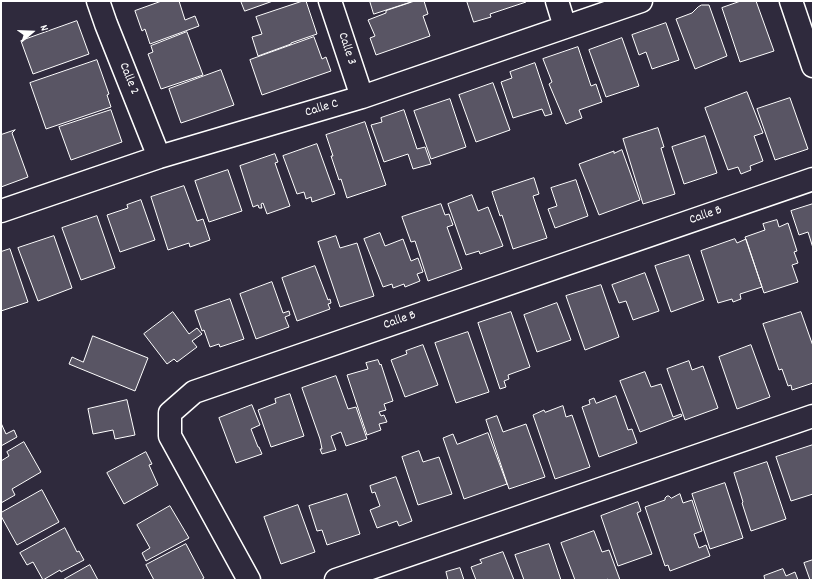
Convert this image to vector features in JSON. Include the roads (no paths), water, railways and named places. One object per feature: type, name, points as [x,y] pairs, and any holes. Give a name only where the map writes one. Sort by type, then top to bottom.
[{"type":"street","name":"Calle 2","points":[[98,1],[159,157]]},
{"type":"street","name":"Calle 3","points":[[330,1],[362,97]]},
{"type":"street","points":[[557,1],[566,27]]},
{"type":"street","name":"Calle C","points":[[1,211],[159,157],[362,97],[641,1]]},
{"type":"street","points":[[791,1],[813,66]]},
{"type":"street","name":"Calle B","points":[[249,580],[170,436],[170,413],[194,392],[813,179]]},
{"type":"street","points":[[336,580],[813,416]]}]
